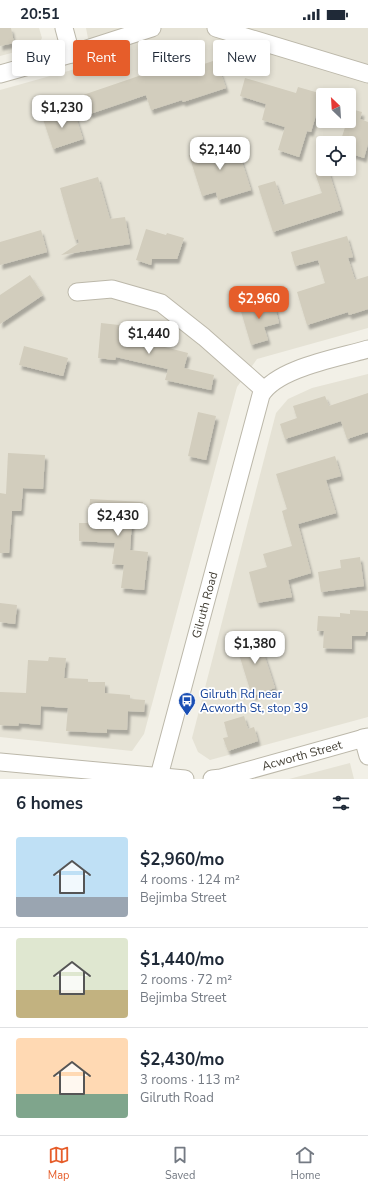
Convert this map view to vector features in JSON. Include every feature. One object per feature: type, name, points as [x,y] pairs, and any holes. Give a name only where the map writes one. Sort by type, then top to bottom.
[{"type":"street","points":[[64,28],[71,54]]},
{"type":"street","points":[[0,74],[71,54],[152,28]]},
{"type":"street","points":[[216,28],[368,74]]},
{"type":"street","points":[[77,292],[112,289],[161,303],[204,337],[264,390],[290,372],[368,349]]},
{"type":"street","name":"Gilruth Road","points":[[159,776],[264,390]]},
{"type":"street","points":[[366,737],[368,756]]},
{"type":"street","name":"Acworth Street","points":[[212,779],[221,778],[366,737]]},
{"type":"street","points":[[0,762],[185,779]]},
{"type":"shaded area","points":[[0,28],[39,28],[42,38],[41,40],[12,40],[12,53],[0,56]]},
{"type":"shaded area","points":[[86,28],[368,28],[368,328],[257,359],[237,387],[144,734],[132,751],[0,737],[0,90],[50,76],[65,76],[65,72],[73,70],[73,76],[130,76],[130,40],[88,40]]},
{"type":"shaded area","points":[[368,374],[368,717],[210,760],[198,752],[192,738],[276,413],[288,399],[312,388]]},
{"type":"shaded area","points":[[350,763],[354,779],[289,779]]},
{"type":"building","points":[[0,28],[11,28],[13,40],[12,40],[12,43],[0,46]]},
{"type":"building","points":[[213,61],[213,76],[222,76],[226,88],[183,102],[182,100],[151,110],[146,95],[90,114],[83,95],[139,76],[205,76],[205,64]]},
{"type":"building","points":[[245,78],[296,93],[298,87],[316,92],[316,115],[311,132],[307,131],[299,157],[278,150],[285,127],[262,120],[266,104],[240,96]]},
{"type":"building","points":[[356,110],[362,112],[360,119],[368,122],[368,144],[364,158],[356,155],[356,136],[342,136],[345,128],[356,128]]},
{"type":"building","points":[[55,111],[57,116],[74,111],[83,139],[53,149],[42,116]]},
{"type":"building","points":[[235,140],[251,190],[218,200],[216,192],[202,196],[189,155]]},
{"type":"building","points":[[316,176],[330,176],[341,210],[273,232],[258,186],[275,181],[283,205],[322,193]]},
{"type":"building","points":[[98,177],[110,219],[125,217],[130,244],[61,255],[79,243],[78,239],[75,240],[60,188]]},
{"type":"building","points":[[146,229],[166,235],[167,233],[184,238],[177,259],[152,259],[151,265],[136,260]]},
{"type":"building","points":[[41,230],[47,252],[0,265],[0,242]]},
{"type":"building","points":[[347,236],[353,257],[348,258],[355,280],[368,276],[368,309],[349,315],[348,312],[307,325],[297,292],[325,283],[318,260],[295,266],[291,252]]},
{"type":"building","points":[[30,275],[43,295],[0,324],[0,295]]},
{"type":"building","points":[[273,299],[279,323],[264,327],[268,340],[251,345],[240,308]]},
{"type":"building","points":[[101,323],[119,325],[119,327],[159,336],[157,345],[188,353],[184,368],[214,375],[211,390],[165,380],[168,369],[116,357],[115,360],[98,358]]},
{"type":"building","points":[[24,346],[68,358],[63,376],[19,365]]},
{"type":"building","points":[[368,393],[368,432],[347,439],[341,421],[285,439],[280,424],[297,418],[293,406],[325,396],[329,406]]},
{"type":"building","points":[[198,412],[216,416],[206,460],[188,456]]},
{"type":"building","points":[[8,453],[45,455],[43,489],[23,488],[21,511],[12,511],[9,553],[0,553],[0,493],[6,494]]},
{"type":"building","points":[[335,456],[341,476],[326,480],[336,513],[298,524],[311,573],[288,580],[292,597],[257,603],[249,572],[267,567],[263,554],[292,546],[282,511],[287,509],[276,474]]},
{"type":"building","points":[[90,499],[143,502],[142,522],[132,521],[130,550],[148,552],[144,590],[121,588],[124,565],[112,564],[115,543],[79,541],[79,523],[88,523]]},
{"type":"building","points":[[360,557],[364,586],[321,592],[318,572],[341,568],[340,560]]},
{"type":"building","points":[[0,603],[17,605],[15,624],[0,622]]},
{"type":"building","points":[[350,610],[368,611],[368,632],[366,632],[365,636],[352,636],[352,649],[323,648],[324,631],[317,631],[318,616],[340,617],[340,613],[350,614]]},
{"type":"building","points":[[257,633],[275,688],[252,696],[235,641]]},
{"type":"building","points":[[49,657],[66,658],[64,678],[88,679],[88,682],[105,682],[105,693],[130,695],[130,699],[145,700],[144,712],[128,711],[127,730],[107,729],[107,733],[66,731],[68,708],[41,706],[40,725],[19,723],[18,726],[0,725],[0,692],[26,693],[28,660],[48,661]]},
{"type":"building","points":[[244,716],[248,729],[254,727],[258,741],[228,751],[223,738],[228,737],[224,722]]},
{"type":"place","name":"Gilruth Rd near Acworth St, stop 39","points":[[187,716]]}]
